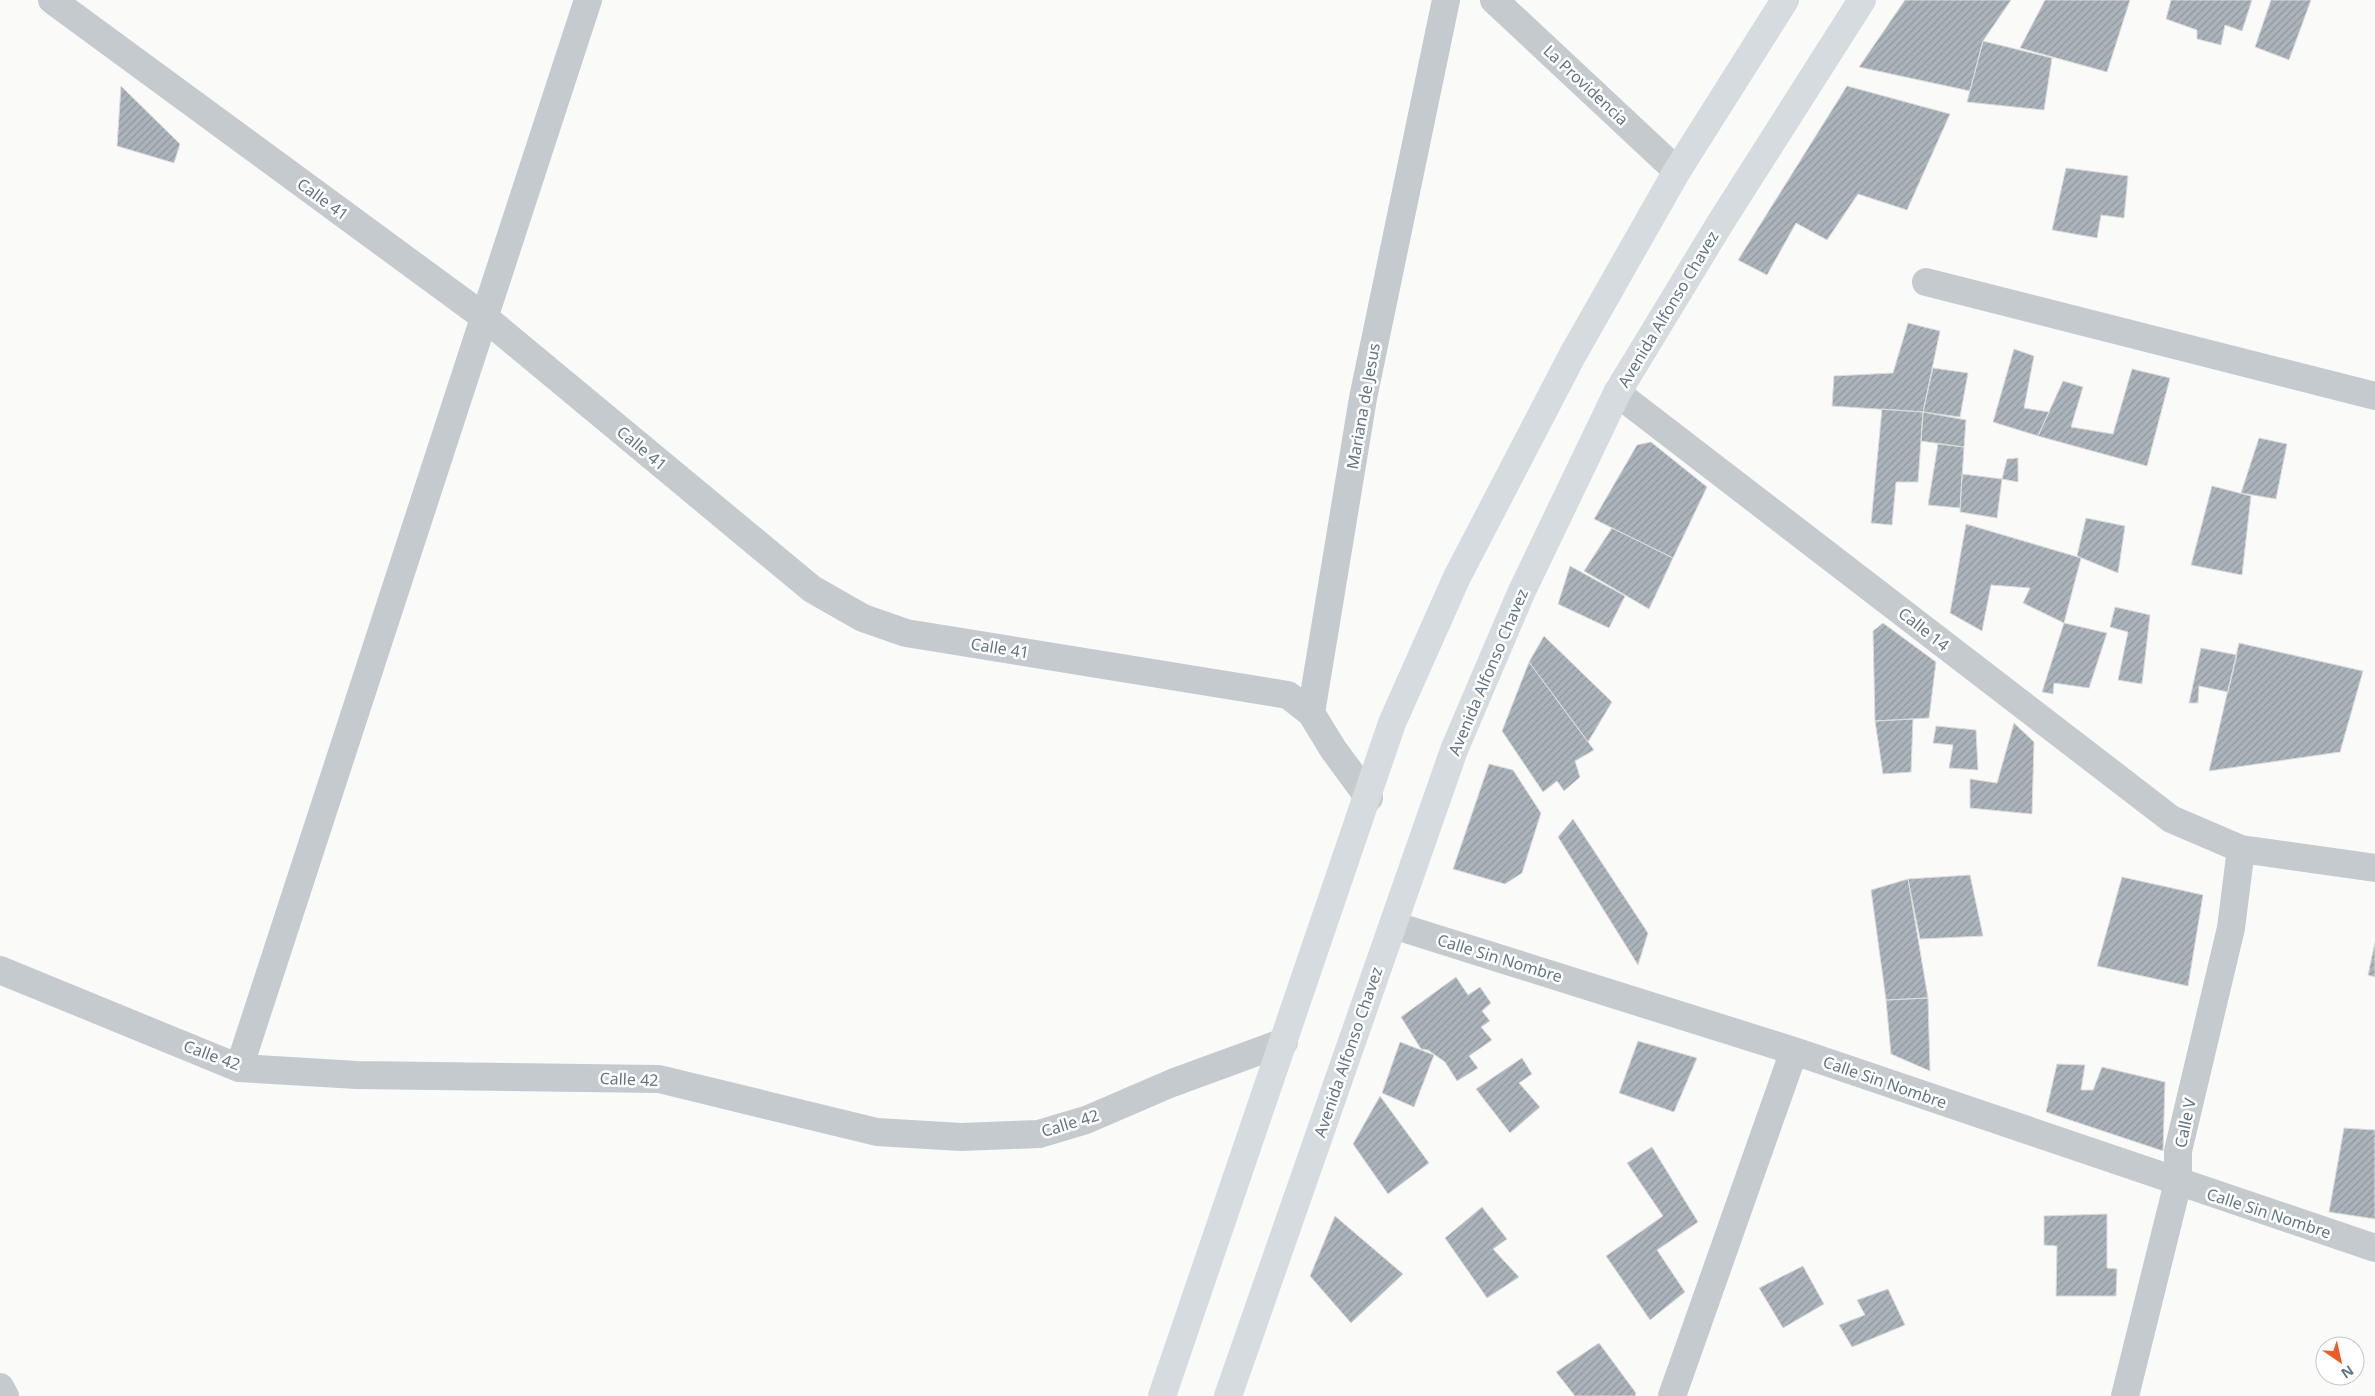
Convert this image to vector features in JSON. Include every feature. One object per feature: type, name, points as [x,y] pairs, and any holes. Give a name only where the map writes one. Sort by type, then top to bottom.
[{"type":"main road","points":[[1162,1396],[1369,798],[1392,723],[1463,565],[1572,356],[1677,170],[1785,0]]},
{"type":"main road","name":"Avenida Alfonso Chavez","points":[[1228,1396],[1454,750],[1521,593],[1617,393],[1719,225],[1862,0]]},
{"type":"street","name":"Calle 41","points":[[52,0],[484,317],[812,589],[863,618],[906,633],[1288,695],[1311,713]]},
{"type":"street","points":[[239,1068],[588,0]]},
{"type":"street","name":"Mariana de Jesus","points":[[1311,713],[1363,398],[1446,0]]},
{"type":"street","name":"La Providencia","points":[[1494,0],[1677,170]]},
{"type":"street","points":[[1926,282],[2375,396]]},
{"type":"street","name":"Calle 14","points":[[1617,393],[2171,819],[2241,849],[2375,868]]},
{"type":"street","points":[[1311,713],[1332,749],[1369,798]]},
{"type":"street","name":"Calle V","points":[[2124,1396],[2178,1182],[2178,1151],[2231,928],[2241,849]]},
{"type":"street","name":"Calle Sin Nombre","points":[[1393,925],[1794,1051],[2375,1248]]},
{"type":"street","name":"Calle 42","points":[[0,970],[239,1068],[357,1075],[659,1079],[877,1132],[961,1137],[1039,1134],[1086,1120],[1172,1084],[1284,1042]]},
{"type":"street","points":[[1672,1396],[1794,1051]]},
{"type":"street","points":[[0,1387],[5,1396]]},
{"type":"building","points":[[1905,0],[2011,0],[1983,41],[1970,91],[1859,67]]},
{"type":"building","points":[[2045,0],[2130,0],[2107,72],[2020,48]]},
{"type":"building","points":[[2171,0],[2252,0],[2242,31],[2225,25],[2221,45],[2197,39],[2197,30],[2166,19]]},
{"type":"building","points":[[2271,0],[2311,0],[2289,60],[2255,47]]},
{"type":"building","points":[[1983,41],[2052,58],[2044,110],[1967,102]]},
{"type":"building","points":[[121,86],[180,144],[174,163],[117,146]]},
{"type":"building","points":[[1847,86],[1950,114],[1907,210],[1858,194],[1827,240],[1796,223],[1767,275],[1738,260]]},
{"type":"building","points":[[2066,168],[2128,176],[2124,218],[2101,215],[2097,238],[2052,230]]},
{"type":"building","points":[[1908,323],[1940,331],[1923,412],[1832,406],[1834,376],[1893,373]]},
{"type":"building","points":[[2014,349],[2034,356],[2024,408],[2049,412],[2038,436],[1993,422]]},
{"type":"building","points":[[1933,368],[1968,373],[1960,417],[1923,412]]},
{"type":"building","points":[[2132,369],[2170,378],[2147,466],[2038,436],[2063,381],[2083,387],[2071,427],[2113,434]]},
{"type":"building","points":[[1882,409],[1923,412],[1918,482],[1896,482],[1892,525],[1871,523]]},
{"type":"building","points":[[1923,412],[1966,420],[1964,447],[1921,441]]},
{"type":"building","points":[[2259,438],[2287,444],[2276,499],[2241,493]]},
{"type":"building","points":[[1651,442],[1707,487],[1673,558],[1594,519],[1637,445]]},
{"type":"building","points":[[1938,444],[1964,447],[1960,508],[1928,505]]},
{"type":"building","points":[[2018,458],[2018,482],[2002,479],[2007,459]]},
{"type":"building","points":[[1962,474],[2002,479],[1997,518],[1960,512]]},
{"type":"building","points":[[2212,486],[2251,496],[2242,575],[2191,565]]},
{"type":"building","points":[[2086,518],[2125,526],[2118,573],[2077,556]]},
{"type":"building","points":[[1966,524],[2081,558],[2064,623],[2023,603],[2030,588],[1991,585],[1982,631],[1950,613]]},
{"type":"building","points":[[1612,528],[1673,558],[1649,609],[1584,571]]},
{"type":"building","points":[[1570,566],[1625,596],[1609,628],[1558,604]]},
{"type":"building","points":[[2115,607],[2150,615],[2142,684],[2118,680],[2128,632],[2110,627]]},
{"type":"building","points":[[1883,623],[1936,662],[1929,718],[1875,721],[1873,631]]},
{"type":"building","points":[[2064,623],[2107,633],[2089,688],[2054,683],[2053,694],[2042,692]]},
{"type":"building","points":[[1544,636],[1612,702],[1588,742],[1529,662]]},
{"type":"building","points":[[2239,643],[2363,671],[2340,752],[2209,771]]},
{"type":"building","points":[[2201,648],[2237,655],[2228,692],[2199,686],[2198,703],[2189,703]]},
{"type":"building","points":[[1529,662],[1594,750],[1575,761],[1580,777],[1564,791],[1557,781],[1543,792],[1502,731]]},
{"type":"building","points":[[1913,719],[1911,772],[1883,774],[1875,721]]},
{"type":"building","points":[[2014,723],[2034,742],[2032,814],[1970,808],[1970,779],[1997,783]]},
{"type":"building","points":[[1936,726],[1976,730],[1978,770],[1949,768],[1953,745],[1933,743]]},
{"type":"building","points":[[1489,764],[1513,770],[1541,813],[1522,873],[1505,884],[1453,869]]},
{"type":"building","points":[[1573,819],[1648,933],[1638,965],[1558,837]]},
{"type":"building","points":[[1970,875],[1983,936],[1920,939],[1908,879]]},
{"type":"building","points":[[2122,877],[2203,895],[2188,986],[2097,966]]},
{"type":"building","points":[[1908,879],[1928,998],[1886,1000],[1871,890]]},
{"type":"building","points":[[2375,942],[2375,977],[2368,975]]},
{"type":"building","points":[[1456,977],[1468,995],[1480,987],[1491,1003],[1482,1011],[1490,1021],[1481,1027],[1492,1040],[1469,1056],[1478,1068],[1457,1081],[1445,1062],[1428,1050],[1421,1049],[1401,1017]]},
{"type":"building","points":[[1928,998],[1930,1071],[1891,1054],[1886,1000]]},
{"type":"building","points":[[1638,1041],[1697,1058],[1674,1112],[1619,1093]]},
{"type":"building","points":[[1400,1042],[1434,1055],[1414,1107],[1382,1093]]},
{"type":"building","points":[[1522,1058],[1532,1074],[1519,1083],[1540,1107],[1510,1133],[1476,1089]]},
{"type":"building","points":[[2057,1064],[2085,1065],[2081,1090],[2093,1090],[2102,1067],[2165,1082],[2163,1151],[2046,1112]]},
{"type":"building","points":[[1380,1096],[1429,1163],[1388,1194],[1353,1144]]},
{"type":"building","points":[[2344,1128],[2375,1130],[2375,1219],[2329,1212]]},
{"type":"building","points":[[1652,1147],[1698,1222],[1657,1250],[1685,1292],[1650,1320],[1606,1256],[1663,1216],[1627,1163]]},
{"type":"building","points":[[1482,1207],[1507,1239],[1493,1249],[1519,1277],[1487,1298],[1445,1238]]},
{"type":"building","points":[[2107,1214],[2107,1268],[2117,1269],[2116,1296],[2056,1296],[2057,1246],[2044,1245],[2044,1216]]},
{"type":"building","points":[[1335,1216],[1403,1274],[1351,1323],[1310,1276]]},
{"type":"building","points":[[1803,1266],[1824,1304],[1783,1328],[1759,1288]]},
{"type":"building","points":[[1888,1289],[1905,1325],[1852,1347],[1839,1325],[1865,1315],[1857,1300]]},
{"type":"building","points":[[1599,1343],[1636,1393],[1635,1396],[1575,1396],[1556,1372]]}]
